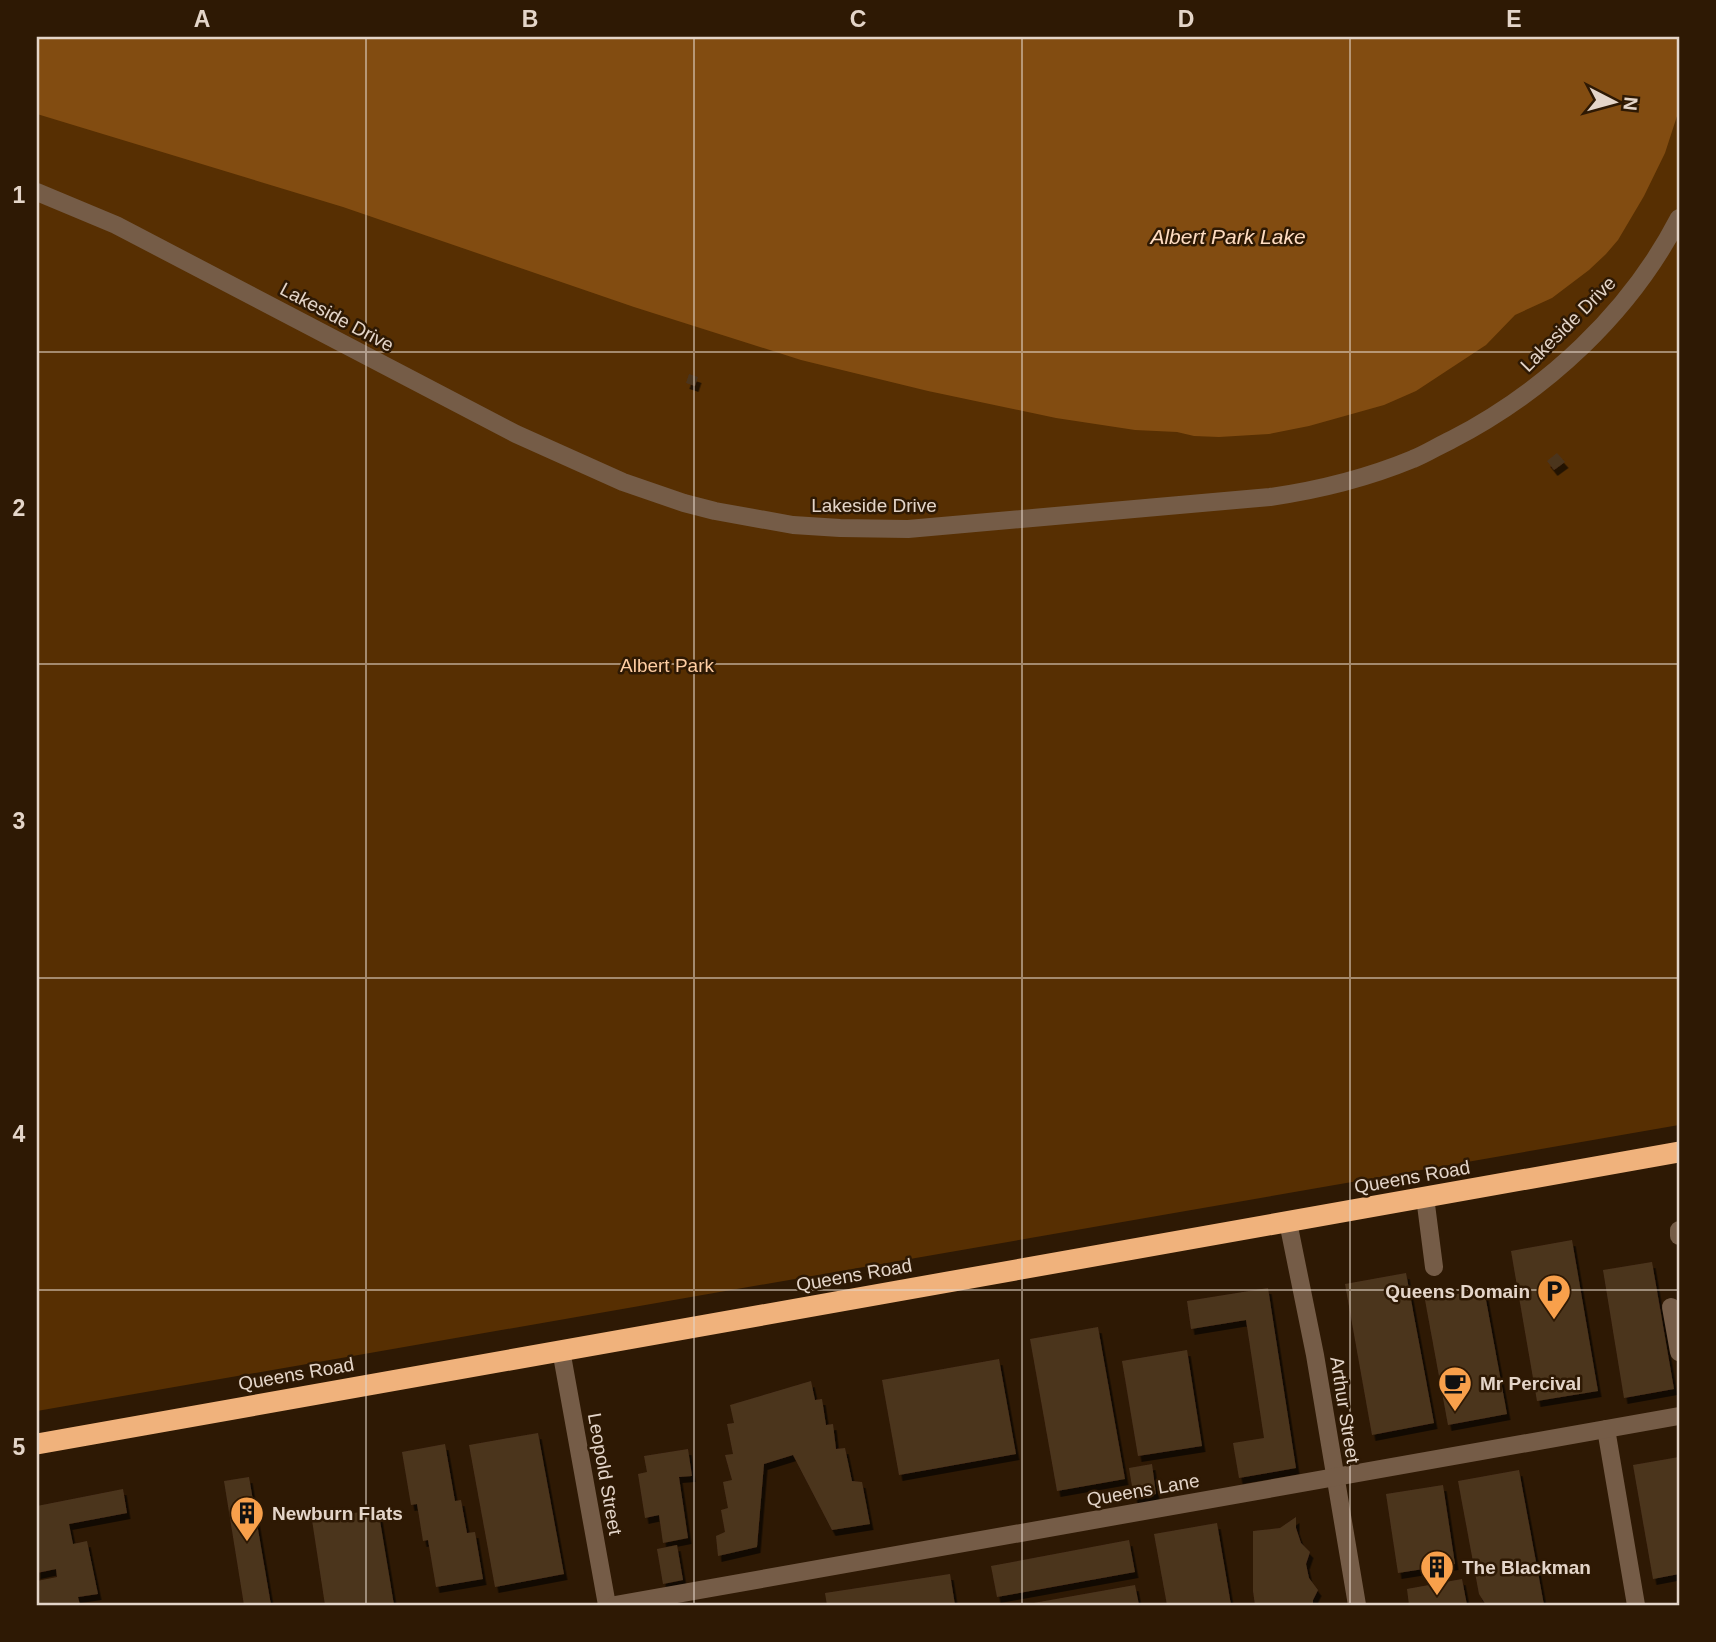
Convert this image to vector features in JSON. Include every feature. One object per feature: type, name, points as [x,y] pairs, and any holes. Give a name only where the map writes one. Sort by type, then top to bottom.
[{"type":"highway","name":"Queens Road","points":[[37,1444],[1679,1152]]},
{"type":"street","name":"Lakeside Drive","points":[[37,192],[116,225],[483,418],[601,473],[684,503],[715,511],[793,525],[840,528],[908,529],[1270,497],[1329,486],[1405,462],[1480,425],[1527,394],[1563,364],[1606,322],[1639,283],[1679,218]]},
{"type":"street","points":[[1425,1197],[1434,1267]]},
{"type":"street","name":"Arthur Street","points":[[1288,1222],[1315,1355],[1357,1605]]},
{"type":"street","points":[[1679,1230],[1679,1236]]},
{"type":"street","points":[[1671,1307],[1679,1352]]},
{"type":"street","name":"Leopold Street","points":[[561,1350],[607,1605]]},
{"type":"street","name":"Queens Lane","points":[[615,1605],[1679,1416]]},
{"type":"street","points":[[1606,1429],[1636,1605]]},
{"type":"green space","name":"Albert Park","points":[[37,37],[1679,37],[1679,1125],[37,1411]]},
{"type":"water","name":"Albert Park Lake","points":[[37,37],[1679,37],[1679,110],[1665,153],[1618,240],[1589,270],[1552,298],[1515,315],[1486,345],[1416,391],[1384,405],[1269,434],[1194,436],[1056,418],[801,360],[634,307],[343,207],[37,114]]},
{"type":"building","points":[[689,374],[698,377],[695,386],[686,383]]},
{"type":"building","points":[[1557,453],[1565,462],[1554,470],[1547,461]]},
{"type":"building","name":"Queens Domain","points":[[1572,1240],[1598,1391],[1537,1401],[1511,1251]]},
{"type":"building","points":[[1652,1262],[1674,1389],[1624,1398],[1603,1270]]},
{"type":"building","points":[[1406,1273],[1434,1423],[1372,1435],[1345,1284]]},
{"type":"building","points":[[1268,1288],[1296,1468],[1239,1478],[1233,1443],[1264,1438],[1246,1320],[1191,1329],[1187,1301]]},
{"type":"building","points":[[1484,1289],[1507,1414],[1448,1425],[1425,1300]]},
{"type":"building","points":[[1098,1327],[1125,1479],[1057,1491],[1030,1339]]},
{"type":"building","points":[[1187,1350],[1202,1446],[1138,1456],[1122,1361]]},
{"type":"building","points":[[999,1359],[1016,1454],[899,1475],[882,1380]]},
{"type":"building","points":[[811,1381],[815,1400],[822,1399],[826,1425],[833,1424],[836,1449],[845,1448],[852,1481],[862,1482],[870,1524],[832,1530],[793,1455],[764,1464],[757,1547],[718,1556],[716,1536],[725,1532],[721,1510],[728,1508],[723,1482],[732,1480],[725,1455],[733,1454],[727,1424],[734,1423],[730,1405]]},
{"type":"building","points":[[538,1433],[564,1574],[495,1587],[469,1445]]},
{"type":"building","points":[[445,1444],[455,1501],[461,1500],[467,1533],[475,1532],[483,1579],[436,1587],[428,1540],[423,1541],[417,1504],[411,1505],[402,1452]]},
{"type":"building","points":[[688,1449],[692,1476],[679,1477],[688,1538],[663,1543],[659,1515],[645,1518],[638,1474],[647,1472],[644,1456]]},
{"type":"building","points":[[1679,1457],[1679,1574],[1653,1579],[1633,1465]]},
{"type":"building","points":[[1152,1464],[1156,1494],[1134,1498],[1129,1468]]},
{"type":"building","points":[[1519,1470],[1544,1605],[1486,1605],[1479,1594],[1458,1481]]},
{"type":"building","name":"Newburn Flats","points":[[249,1477],[271,1605],[244,1605],[224,1481]]},
{"type":"building","points":[[1443,1485],[1455,1564],[1398,1573],[1386,1494]]},
{"type":"building","points":[[123,1489],[127,1513],[69,1524],[73,1544],[87,1541],[98,1594],[78,1597],[80,1605],[37,1605],[37,1581],[57,1577],[56,1569],[37,1573],[37,1506]]},
{"type":"building","points":[[378,1509],[394,1605],[325,1605],[312,1520]]},
{"type":"building","points":[[1296,1517],[1301,1543],[1310,1552],[1306,1564],[1309,1578],[1318,1590],[1313,1605],[1255,1605],[1253,1531],[1280,1528]]},
{"type":"building","points":[[1217,1523],[1231,1605],[1167,1605],[1154,1534]]},
{"type":"building","points":[[1129,1540],[1135,1572],[997,1597],[991,1566]]},
{"type":"building","points":[[677,1545],[683,1580],[663,1584],[657,1549]]},
{"type":"building","points":[[950,1574],[955,1605],[827,1605],[825,1593]]},
{"type":"building","name":"The Blackman","points":[[1462,1579],[1467,1605],[1409,1605],[1407,1589]]},
{"type":"building","points":[[1135,1585],[1139,1605],[1028,1605],[1028,1604]]},
{"type":"place","name":"Queens Domain","points":[[1554,1321]]},
{"type":"place","name":"Mr Percival","points":[[1455,1413]]},
{"type":"place","name":"Newburn Flats","points":[[247,1543]]},
{"type":"place","name":"The Blackman","points":[[1437,1597]]}]
